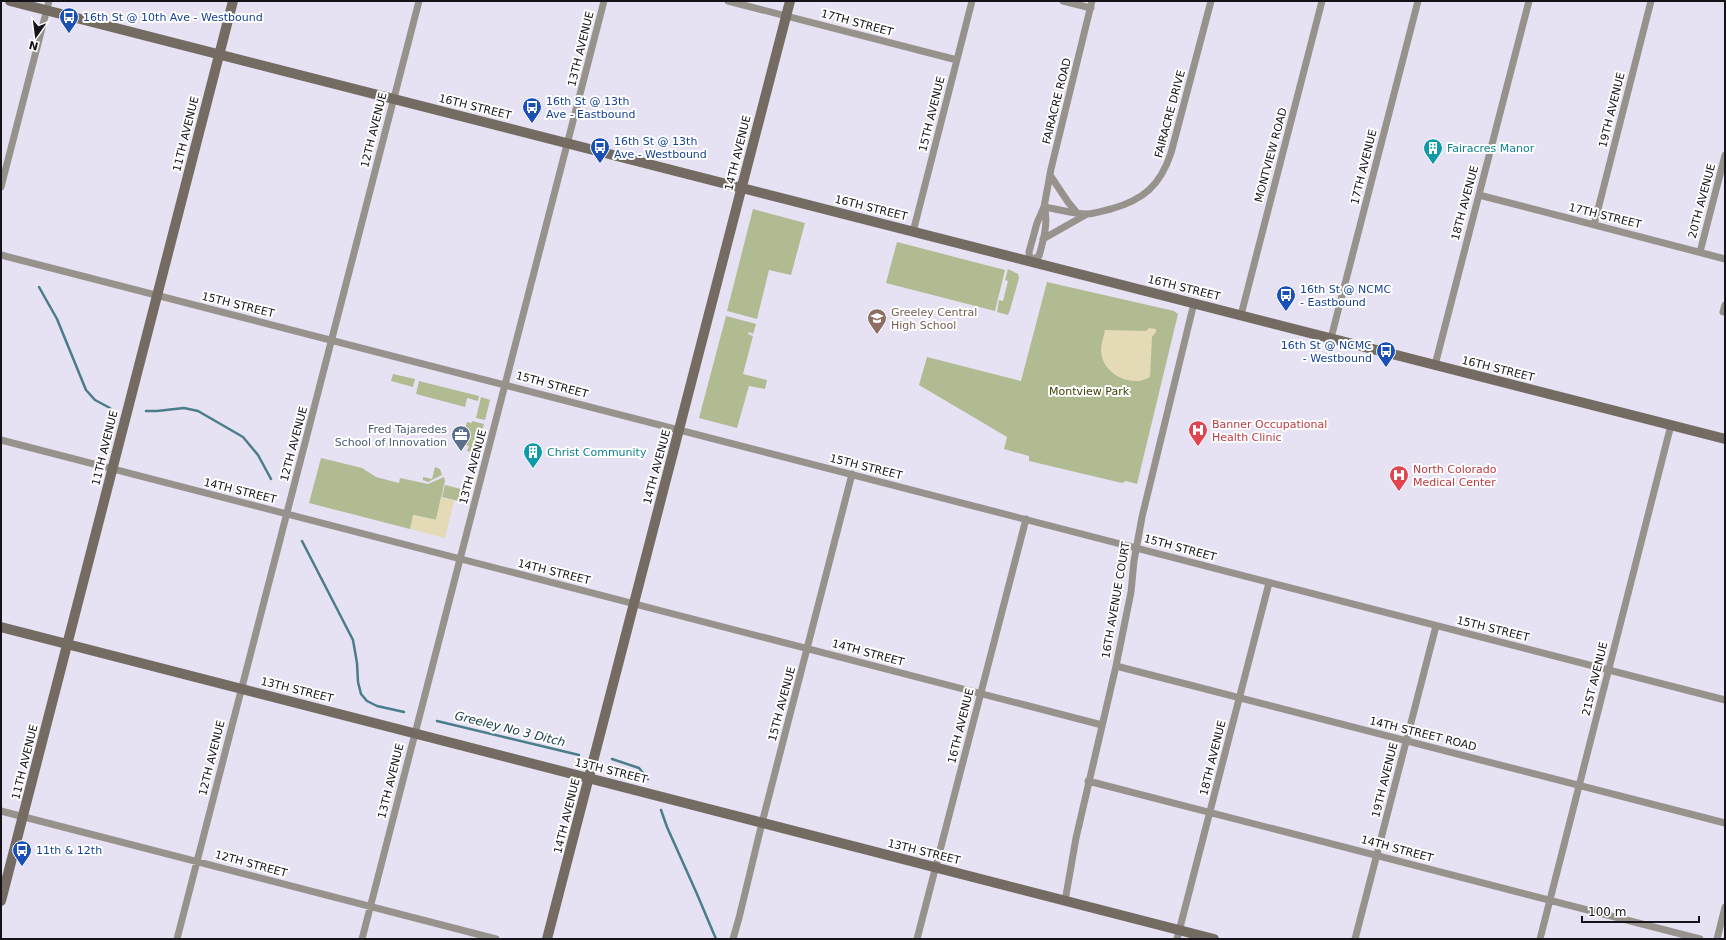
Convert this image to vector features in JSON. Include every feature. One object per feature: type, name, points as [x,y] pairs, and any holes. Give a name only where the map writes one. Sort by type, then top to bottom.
[{"type":"main road","name":"16TH STREET","points":[[10,1],[48,6],[218,54],[1725,439]]},
{"type":"main road","name":"11TH AVENUE","points":[[1,901],[158,295],[218,54],[233,1]]},
{"type":"main road","name":"14TH AVENUE","points":[[548,939],[790,1]]},
{"type":"main road","name":"13TH STREET","points":[[1,626],[936,867],[1065,901],[1178,935],[1214,939]]},
{"type":"street","name":"12TH AVENUE","points":[[176,939],[419,1]]},
{"type":"street","name":"13TH AVENUE","points":[[362,939],[604,1]]},
{"type":"street","name":"17TH STREET","points":[[728,1],[957,60]]},
{"type":"street","name":"15TH AVENUE","points":[[913,232],[972,1]]},
{"type":"street","points":[[1063,1],[1091,5]]},
{"type":"street","name":"FAIRACRE DRIVE","points":[[1044,207],[1087,214],[1127,204],[1149,191],[1166,168],[1171,154],[1211,1]]},
{"type":"street","name":"MONTVIEW ROAD","points":[[1240,315],[1322,1]]},
{"type":"street","name":"17TH AVENUE","points":[[1331,338],[1418,1]]},
{"type":"street","name":"18TH AVENUE","points":[[1435,365],[1529,1]]},
{"type":"street","name":"19TH AVENUE","points":[[1594,225],[1651,1]]},
{"type":"street","name":"FAIRACRE ROAD","points":[[1044,207],[1046,213],[1043,239],[1039,256],[1030,261],[1029,252],[1037,223],[1044,207],[1050,175],[1091,5]]},
{"type":"street","points":[[1,187],[48,6]]},
{"type":"street","name":"20TH AVENUE","points":[[1700,252],[1725,155]]},
{"type":"street","points":[[1050,175],[1077,213]]},
{"type":"street","name":"17TH STREET","points":[[1479,195],[1725,258]]},
{"type":"street","points":[[1043,239],[1087,214]]},
{"type":"street","name":"15TH STREET","points":[[1,255],[506,384],[1725,700]]},
{"type":"street","name":"16TH AVENUE COURT","points":[[1065,901],[1072,853],[1116,666],[1131,592],[1136,547],[1194,303]]},
{"type":"street","name":"21ST AVENUE","points":[[1540,939],[1671,425]]},
{"type":"street","name":"14TH STREET","points":[[1,440],[1102,725]]},
{"type":"street","name":"15TH AVENUE","points":[[733,939],[852,474]]},
{"type":"street","name":"16TH AVENUE","points":[[917,939],[1026,519]]},
{"type":"street","name":"18TH AVENUE","points":[[1178,935],[1269,583]]},
{"type":"street","name":"19TH AVENUE","points":[[1355,939],[1436,626]]},
{"type":"street","name":"14TH STREET ROAD","points":[[1116,666],[1725,823]]},
{"type":"street","name":"14TH STREET","points":[[1088,781],[1700,939]]},
{"type":"street","name":"12TH STREET","points":[[1,811],[496,939]]},
{"type":"street","points":[[1717,939],[1725,907]]},
{"type":"green space","points":[[753,209],[805,223],[791,275],[769,270],[757,319],[727,311]]},
{"type":"green space","points":[[897,242],[1005,270],[995,311],[886,283]]},
{"type":"green space","points":[[1008,269],[1018,274],[1019,278],[1008,315],[997,312],[999,300],[1003,301],[1008,281],[1005,280]]},
{"type":"green space","name":"Montview Park","points":[[1047,282],[1174,311],[1178,314],[1137,484],[1126,481],[1122,483],[1029,461],[1029,456],[1004,449],[1007,437],[919,385],[927,357],[1021,381]]},
{"type":"green space","points":[[726,316],[756,324],[753,334],[749,332],[748,334],[753,336],[743,374],[767,380],[765,389],[749,386],[737,428],[699,418]]},
{"type":"green space","points":[[393,374],[415,379],[413,387],[391,381]]},
{"type":"green space","points":[[419,381],[479,396],[478,401],[467,398],[465,407],[416,394]]},
{"type":"green space","points":[[481,397],[490,400],[485,420],[476,418]]},
{"type":"green space","points":[[472,421],[484,424],[476,453],[467,451],[469,446],[461,444],[467,422],[472,423]]},
{"type":"green space","points":[[321,458],[362,468],[376,477],[399,483],[400,478],[428,484],[444,477],[445,481],[436,520],[414,515],[410,529],[309,503]]},
{"type":"green space","points":[[435,467],[440,469],[442,475],[428,482],[423,480],[423,477],[432,479]]},
{"type":"green space","points":[[445,485],[465,490],[462,502],[442,497]]},
{"type":"sand","points":[[1149,328],[1156,329],[1156,332],[1152,337],[1150,377],[1141,381],[1132,381],[1114,374],[1102,358],[1101,348],[1105,330],[1146,331]]},
{"type":"sand","points":[[441,497],[454,501],[445,538],[410,529],[413,515],[436,520]]},
{"type":"waterway","name":"Greeley No 3 Ditch","points":[[39,287],[57,319],[86,390],[95,400],[110,408]]},
{"type":"waterway","name":"Greeley No 3 Ditch","points":[[146,411],[184,408],[198,411],[243,437],[258,455],[271,479]]},
{"type":"waterway","name":"Greeley No 3 Ditch","points":[[302,541],[353,640],[357,663],[358,682],[361,694],[367,701],[377,706],[404,712]]},
{"type":"waterway","name":"Greeley No 3 Ditch","points":[[437,721],[579,755]]},
{"type":"waterway","name":"Greeley No 3 Ditch","points":[[612,759],[639,768],[648,779]]},
{"type":"waterway","name":"Greeley No 3 Ditch","points":[[661,810],[716,939]]},
{"type":"place","name":"16th St @ 10th Ave - Westbound","points":[[69,34]]},
{"type":"place","name":"16th St @ 13th Ave - Eastbound","points":[[532,124]]},
{"type":"place","name":"16th St @ 13th Ave - Westbound","points":[[600,164]]},
{"type":"place","name":"Fairacres Manor","points":[[1433,165]]},
{"type":"place","name":"16th St @ NCMC - Eastbound","points":[[1286,312]]},
{"type":"place","name":"Greeley Central High School","points":[[877,335]]},
{"type":"place","name":"16th St @ NCMC - Westbound","points":[[1386,368]]},
{"type":"place","name":"Banner Occupational Health Clinic","points":[[1198,447]]},
{"type":"place","name":"Fred Tajaredes School of Innovation","points":[[461,452]]},
{"type":"place","name":"Christ Community","points":[[533,469]]},
{"type":"place","name":"North Colorado Medical Center","points":[[1399,492]]},
{"type":"place","name":"11th & 12th","points":[[22,867]]}]
